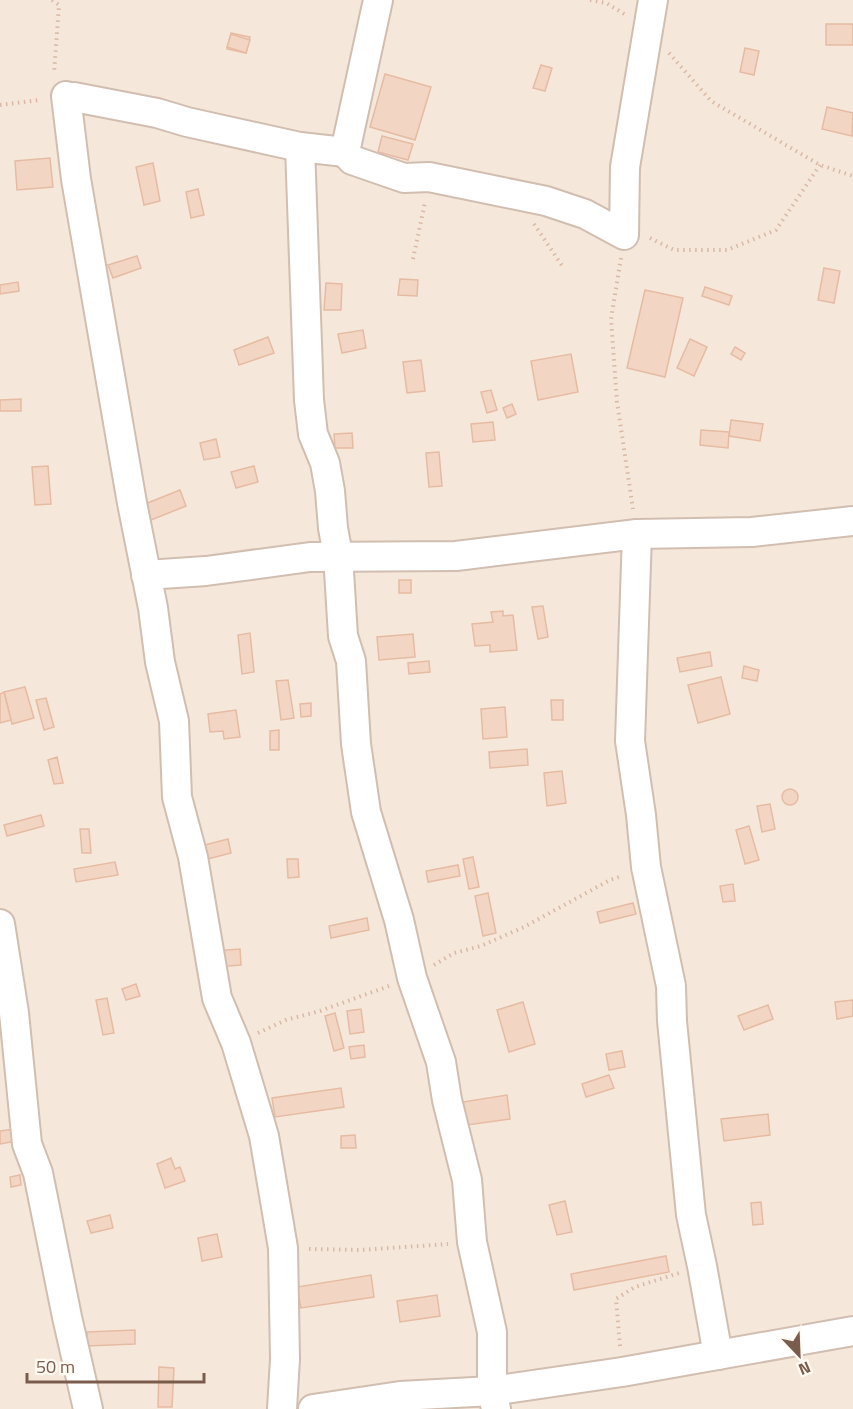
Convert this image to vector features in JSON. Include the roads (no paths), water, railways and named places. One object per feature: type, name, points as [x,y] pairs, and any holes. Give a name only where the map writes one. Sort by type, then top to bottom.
[{"type":"street","points":[[345,152],[378,0]]},
{"type":"street","points":[[282,1409],[285,1359],[283,1248],[264,1136],[236,1043],[217,998],[194,857],[177,797],[174,721],[160,662],[153,608],[76,179],[64,97],[157,112],[187,122],[300,147],[345,152],[352,160],[404,178],[429,177],[546,201],[585,214],[624,235],[625,167],[653,0]]},
{"type":"street","points":[[300,147],[309,400],[313,434],[324,463],[330,491],[338,555],[344,636],[351,661],[356,744],[366,812],[399,920],[412,978],[441,1062],[447,1100],[467,1180],[472,1242],[492,1332],[494,1400]]},
{"type":"street","points":[[146,575],[206,571],[310,557],[338,555],[456,556],[637,534],[752,532],[853,520]]},
{"type":"street","points":[[637,534],[630,741],[646,867],[671,986],[672,1021],[691,1215],[718,1355]]},
{"type":"street","points":[[0,924],[14,1013],[27,1144],[38,1173],[88,1409]]},
{"type":"street","points":[[313,1409],[400,1396],[494,1400],[622,1372],[853,1331]]}]
